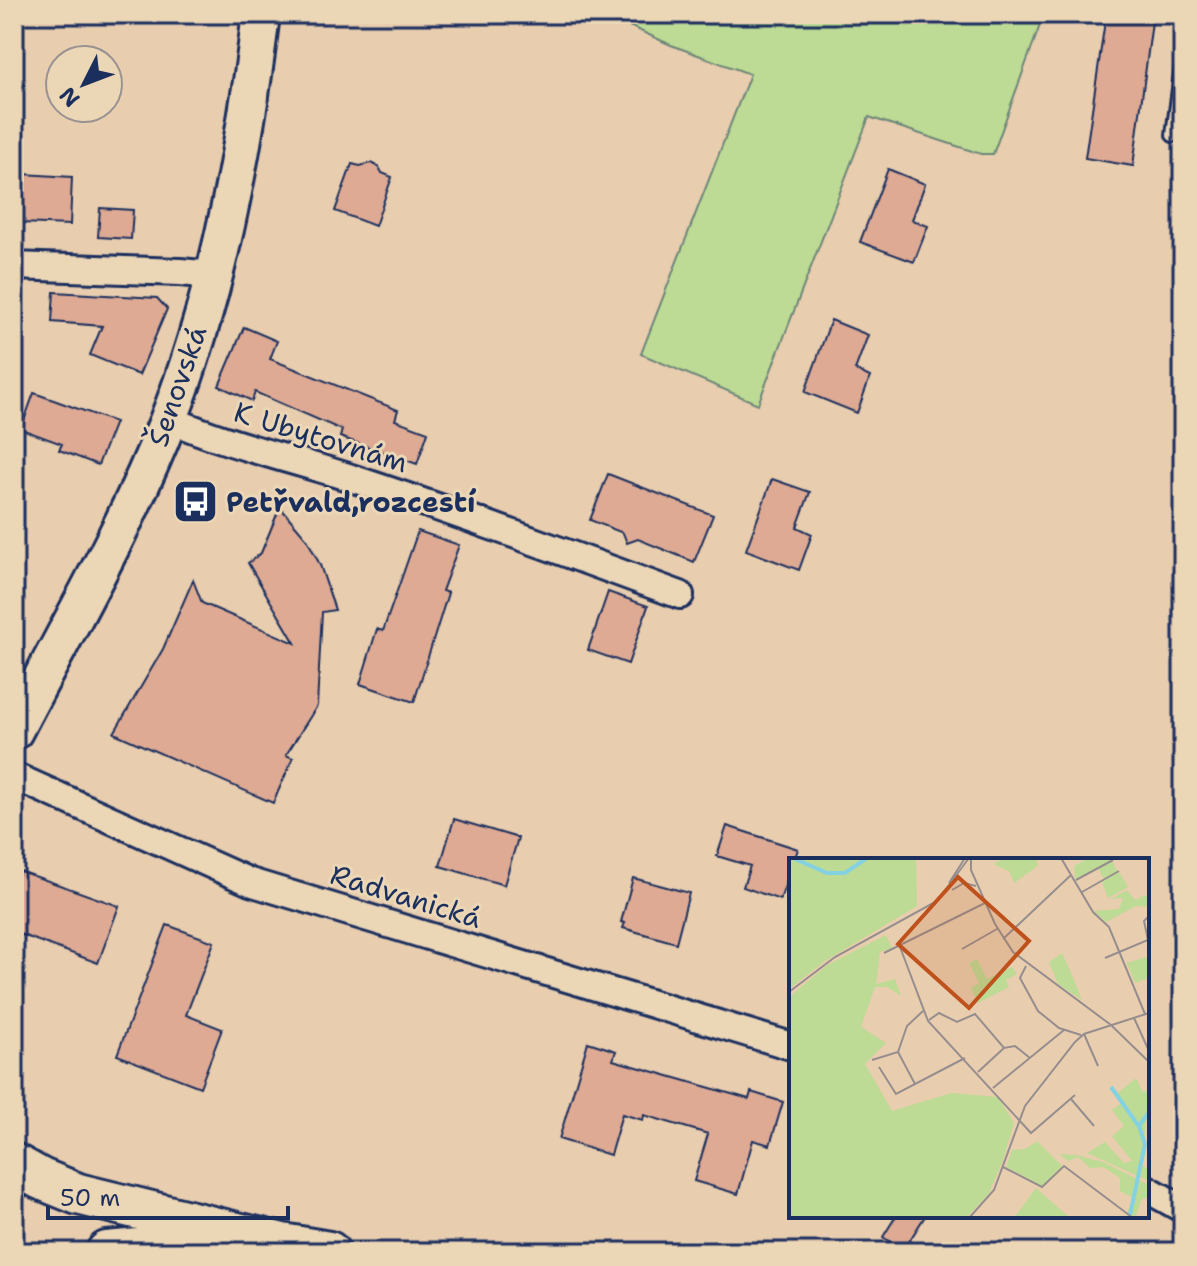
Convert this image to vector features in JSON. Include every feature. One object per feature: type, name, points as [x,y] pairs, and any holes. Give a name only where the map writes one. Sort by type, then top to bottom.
[{"type":"main road","name":"Šenovská","points":[[14,731],[130,506],[169,419],[213,275],[238,162],[261,14]]},
{"type":"main road","points":[[14,1164],[78,1194],[282,1244],[329,1252]]},
{"type":"main road","points":[[107,1252],[282,1244]]},
{"type":"street","points":[[14,266],[213,275]]},
{"type":"street","name":"K Ubytovnám","points":[[169,419],[202,434],[328,470],[460,514],[680,595]]},
{"type":"street","name":"Radvanická","points":[[14,776],[250,882],[789,1045]]},
{"type":"street","points":[[1149,1190],[1183,1209]]},
{"type":"lane","points":[[1173,135],[1183,58]]},
{"type":"green space","points":[[603,14],[1044,14],[993,154],[981,154],[869,117],[758,404],[641,354],[750,74],[671,45]]},
{"type":"building","points":[[1106,14],[1153,14],[1133,166],[1085,158]]},
{"type":"building","points":[[371,163],[392,177],[375,226],[335,211],[352,164],[360,166]]},
{"type":"building","points":[[888,169],[925,184],[912,220],[928,226],[914,262],[860,242]]},
{"type":"building","points":[[23,174],[72,177],[70,225],[21,223]]},
{"type":"building","points":[[100,208],[133,210],[131,239],[98,237]]},
{"type":"building","points":[[54,292],[157,298],[167,309],[139,375],[90,355],[102,326],[52,322]]},
{"type":"building","points":[[831,320],[868,335],[855,370],[870,377],[857,413],[805,392]]},
{"type":"building","points":[[244,327],[277,341],[270,359],[398,410],[395,420],[428,432],[417,464],[340,437],[342,430],[255,392],[252,401],[219,386]]},
{"type":"building","points":[[34,393],[115,422],[98,465],[59,450],[62,444],[21,429]]},
{"type":"building","points":[[608,474],[713,515],[694,562],[638,539],[627,543],[623,533],[590,520]]},
{"type":"building","points":[[772,479],[810,492],[797,527],[812,534],[799,570],[746,550]]},
{"type":"building","points":[[280,507],[307,539],[320,565],[335,610],[322,612],[317,706],[286,755],[293,758],[273,803],[114,733],[163,649],[193,580],[202,603],[295,643],[248,563],[261,553]]},
{"type":"building","points":[[418,531],[459,545],[442,591],[448,593],[414,702],[360,684],[377,629],[383,631]]},
{"type":"building","points":[[608,592],[648,606],[628,664],[588,650]]},
{"type":"building","points":[[454,819],[518,838],[504,885],[440,866]]},
{"type":"building","points":[[727,826],[798,849],[795,858],[789,858],[789,874],[780,900],[743,887],[750,866],[717,856]]},
{"type":"building","points":[[20,871],[119,906],[98,963],[14,932],[14,887]]},
{"type":"building","points":[[633,878],[689,893],[676,943],[623,928],[625,923],[621,922]]},
{"type":"building","points":[[167,925],[214,942],[186,1015],[222,1029],[200,1087],[117,1055]]},
{"type":"building","points":[[588,1042],[616,1051],[613,1060],[749,1099],[751,1092],[783,1102],[770,1145],[753,1140],[738,1194],[694,1181],[708,1134],[644,1115],[643,1120],[622,1114],[610,1155],[559,1139]]},
{"type":"building","points":[[895,1218],[924,1218],[903,1251],[883,1237]]},
{"type":"place","name":"Petřvald,rozcestí","points":[[195,502]]}]
